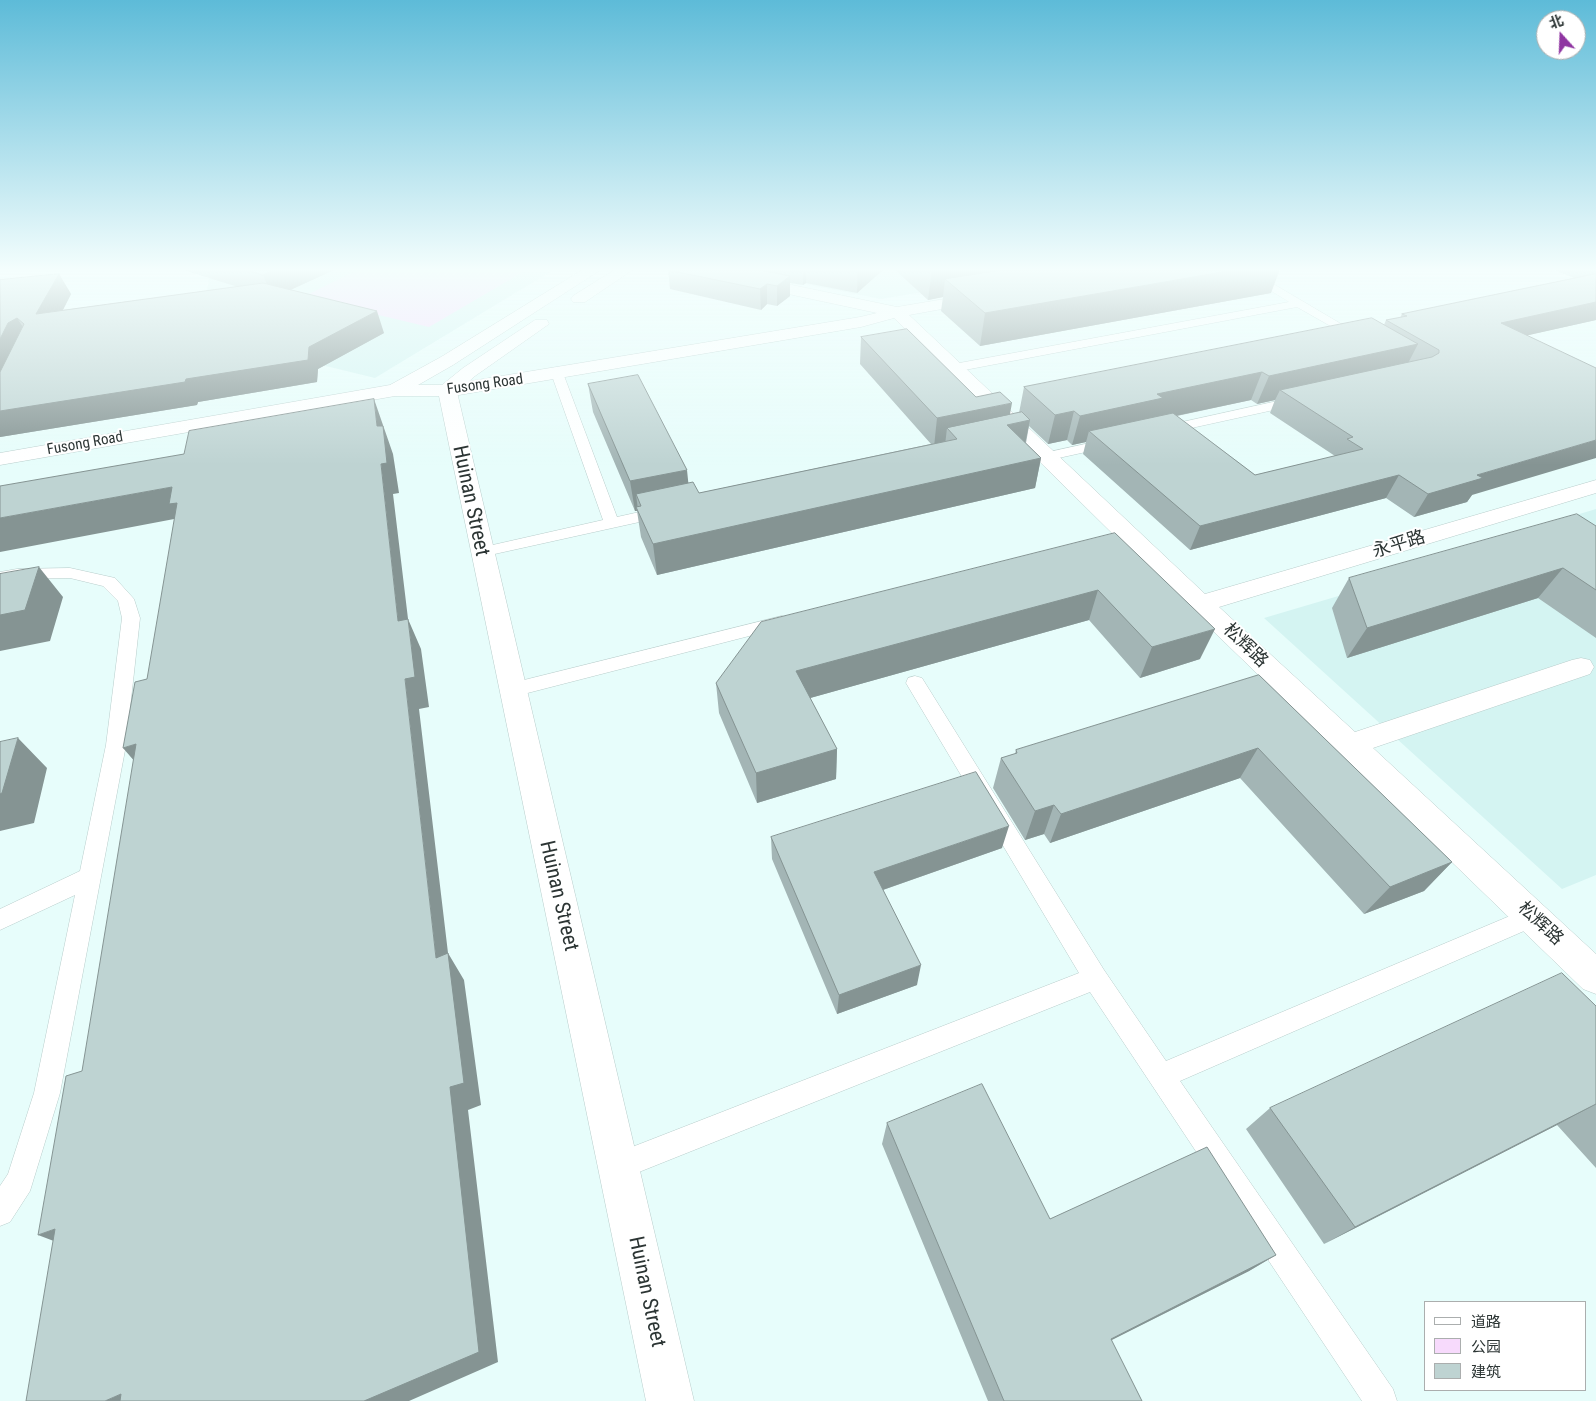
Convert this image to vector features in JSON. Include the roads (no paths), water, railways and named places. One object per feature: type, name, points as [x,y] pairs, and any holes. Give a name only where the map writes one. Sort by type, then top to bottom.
[{"type":"street","points":[[395,390],[490,334]]},
{"type":"street","points":[[447,392],[469,372],[526,334]]},
{"type":"street","name":"Fusong Road","points":[[0,459],[395,390],[447,392],[787,334]]},
{"type":"street","name":"松辉路","points":[[920,334],[954,368],[1012,437],[1045,457],[1118,537],[1201,604],[1596,977]]},
{"type":"street","name":"Huinan Street","points":[[447,392],[670,1401]]},
{"type":"street","name":"永平路","points":[[1201,604],[1596,486]]},
{"type":"street","points":[[1350,745],[1581,667]]},
{"type":"lane","points":[[954,368],[1132,334]]},
{"type":"lane","points":[[1353,334],[1369,344]]},
{"type":"lane","points":[[557,373],[612,523]]},
{"type":"lane","points":[[1151,433],[1304,399]]},
{"type":"lane","points":[[1045,457],[1122,440]]},
{"type":"lane","points":[[481,552],[680,508]]},
{"type":"lane","points":[[0,577],[17,574],[70,573],[109,582],[126,599],[131,618],[116,745],[47,1093],[20,1181],[0,1212]]},
{"type":"lane","points":[[512,690],[800,617]]},
{"type":"lane","points":[[915,683],[1095,978],[1381,1401]]},
{"type":"lane","points":[[0,920],[89,877]]},
{"type":"lane","points":[[1162,1076],[1532,917]]},
{"type":"lane","points":[[619,1166],[1095,978]]}]
